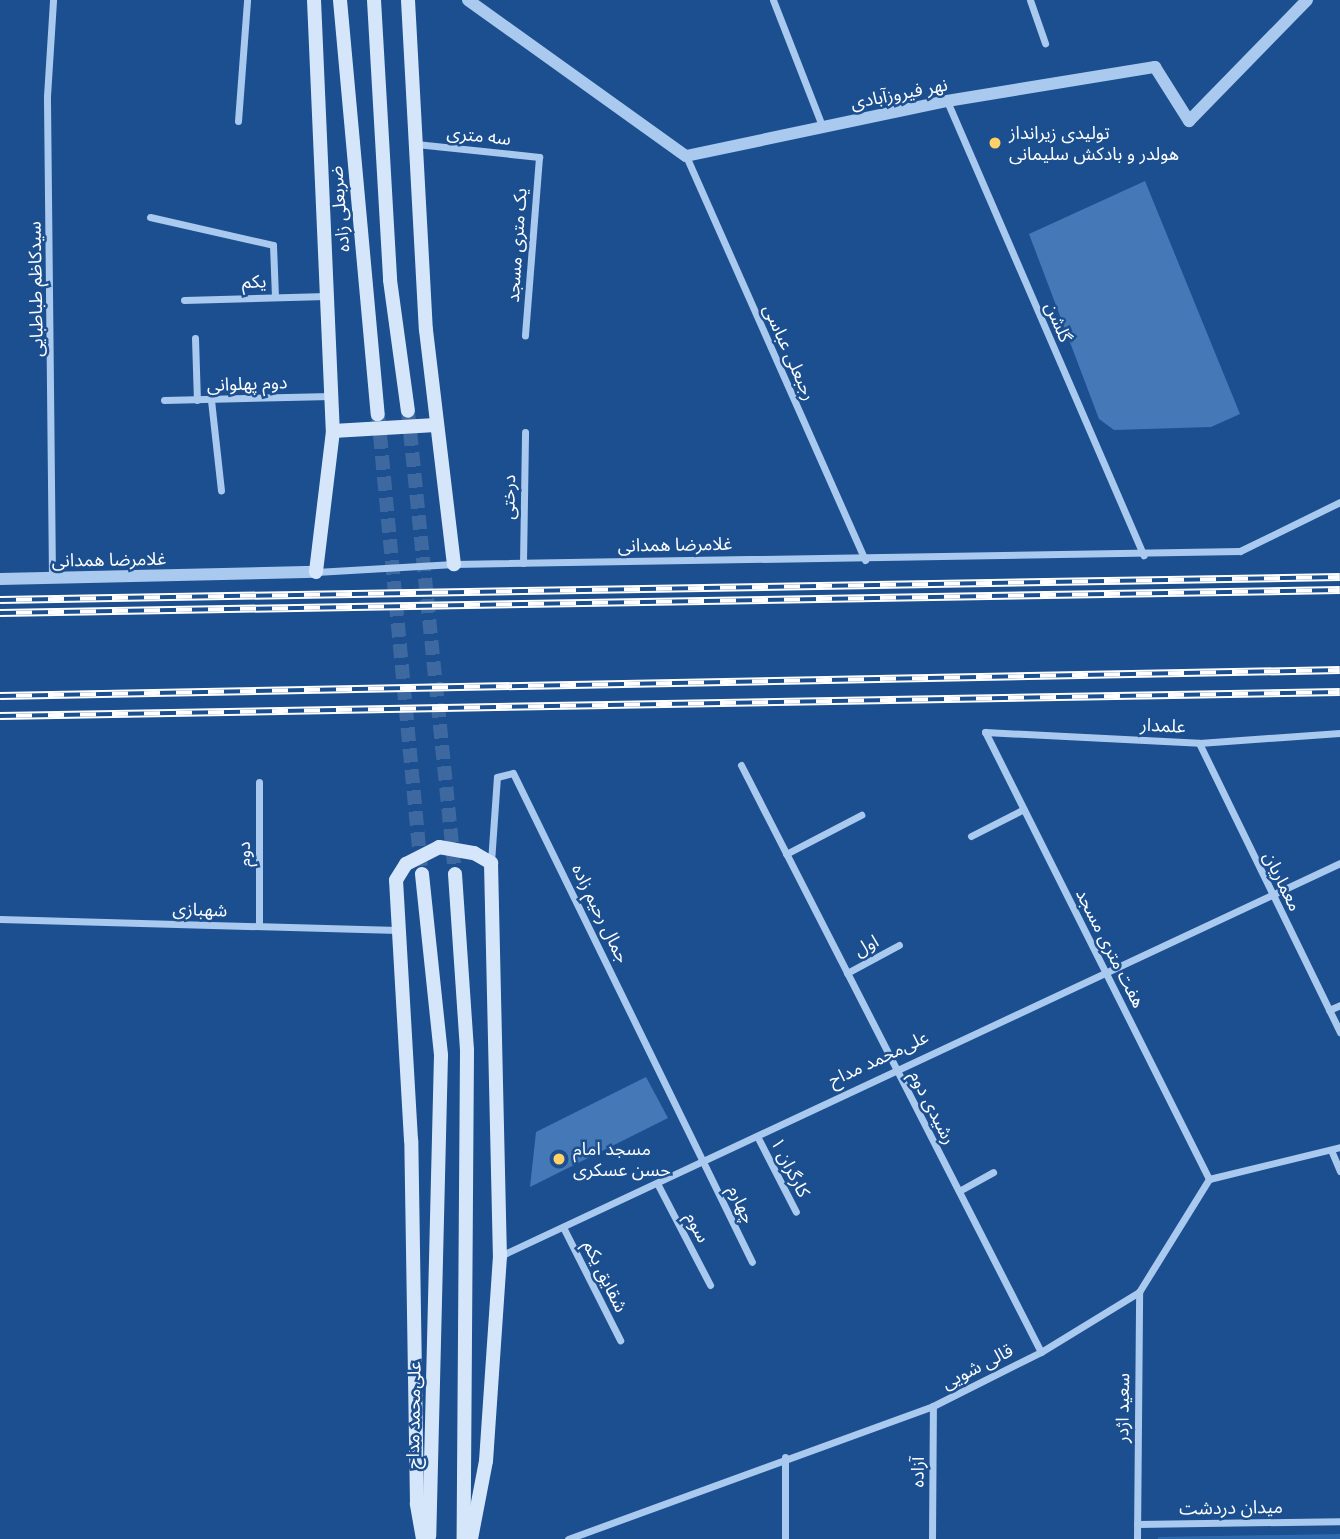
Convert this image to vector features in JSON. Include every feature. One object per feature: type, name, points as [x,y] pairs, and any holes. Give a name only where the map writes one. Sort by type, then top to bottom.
[{"type":"main road","points":[[314,0],[332,431],[316,572]]},
{"type":"main road","name":"ضربعلی زاده","points":[[340,0],[378,414]]},
{"type":"main road","points":[[374,0],[390,280],[408,411]]},
{"type":"main road","points":[[408,0],[436,425],[454,564]]},
{"type":"main road","points":[[332,431],[436,425]]},
{"type":"main road","points":[[423,1539],[417,1504],[411,1140],[396,880],[406,864],[439,847],[474,853],[491,863],[500,1256],[486,1461],[471,1539]]},
{"type":"main road","name":"علی‌محمد مداح","points":[[422,874],[441,1055],[429,1539]]},
{"type":"main road","points":[[455,874],[467,1050],[464,1539]]},
{"type":"street","name":"سیدکاظم طباطبایی","points":[[52,0],[47,96],[52,578]]},
{"type":"street","points":[[238,121],[247,0]]},
{"type":"street","points":[[468,0],[686,156]]},
{"type":"street","points":[[773,0],[822,126]]},
{"type":"street","points":[[1030,0],[1045,43]]},
{"type":"street","name":"نهر فیروزآبادی","points":[[686,156],[947,101],[1155,67],[1189,121],[1307,0]]},
{"type":"street","name":"گلشن","points":[[947,101],[1143,555]]},
{"type":"street","name":"سه متری","points":[[416,144],[539,157]]},
{"type":"street","name":"رجبعلی عباسی","points":[[686,156],[865,560]]},
{"type":"street","name":"یک متری مسجد","points":[[525,335],[539,157]]},
{"type":"street","points":[[150,217],[273,245],[275,296]]},
{"type":"street","name":"یکم","points":[[184,300],[326,296]]},
{"type":"street","points":[[195,338],[197,400]]},
{"type":"street","name":"دوم پهلوانی","points":[[164,400],[331,396]]},
{"type":"street","points":[[211,400],[221,491]]},
{"type":"street","name":"درختی","points":[[523,563],[525,432]]},
{"type":"street","name":"غلامرضا همدانی","points":[[0,579],[316,572],[454,564],[865,560],[1240,551],[1340,502]]},
{"type":"street","name":"علمدار","points":[[985,732],[1199,743],[1340,733]]},
{"type":"street","name":"هفت متری مسجد","points":[[985,732],[1209,1179]]},
{"type":"street","name":"معماریان","points":[[1199,743],[1340,1032]]},
{"type":"street","name":"رشیدی دوم","points":[[741,765],[1041,1352]]},
{"type":"street","name":"جمال رحیم زاده","points":[[491,863],[497,777],[513,773],[704,1160]]},
{"type":"street","name":"دوم","points":[[259,782],[259,926]]},
{"type":"street","points":[[971,836],[1024,809]]},
{"type":"street","points":[[786,854],[861,815]]},
{"type":"street","points":[[1272,895],[1340,863]]},
{"type":"street","name":"علی‌محمد مداح","points":[[500,1256],[1272,895]]},
{"type":"street","name":"شهبازی","points":[[0,919],[399,930]]},
{"type":"street","name":"اول","points":[[847,973],[899,945]]},
{"type":"street","points":[[1329,1010],[1340,1004]]},
{"type":"street","name":"کارگران ۱","points":[[757,1136],[796,1212]]},
{"type":"street","points":[[1209,1179],[1340,1147]]},
{"type":"street","points":[[1331,1150],[1340,1171]]},
{"type":"street","name":"چهارم","points":[[704,1160],[752,1262]]},
{"type":"street","points":[[959,1191],[993,1172]]},
{"type":"street","name":"قالی شویی","points":[[568,1539],[785,1457],[933,1406],[1041,1352],[1139,1292],[1209,1179]]},
{"type":"street","name":"سوم","points":[[657,1183],[710,1285]]},
{"type":"street","name":"شقایق یکم","points":[[563,1227],[620,1340]]},
{"type":"street","name":"سعید اژدر","points":[[1137,1524],[1139,1292]]},
{"type":"street","name":"آزاده","points":[[932,1539],[933,1406]]},
{"type":"street","points":[[785,1457],[785,1539]]},
{"type":"street","name":"میدان دردشت","points":[[1137,1524],[1340,1521]]},
{"type":"street","points":[[1137,1524],[1137,1539]]},
{"type":"shaded area","points":[[1340,1534],[1340,1539],[1158,1539],[1158,1537]]},
{"type":"building","points":[[1145,181],[1240,414],[1211,427],[1114,430],[1099,419],[1029,234]]},
{"type":"building","name":"مسجد امام حسن عسکری","points":[[646,1077],[668,1118],[530,1187],[536,1132]]},
{"type":"tunnel","points":[[408,411],[455,874]]},
{"type":"tunnel","points":[[378,414],[421,866]]},
{"type":"railway","points":[[0,600],[1340,577]]},
{"type":"railway","points":[[0,613],[1340,590]]},
{"type":"railway","points":[[0,696],[1340,670]]},
{"type":"railway","points":[[0,716],[1340,692]]},
{"type":"place","name":"تولیدی زیرانداز هولدر و بادکش سلیمانی","points":[[995,143]]},
{"type":"place","name":"مسجد امام حسن عسکری","points":[[559,1159]]}]
